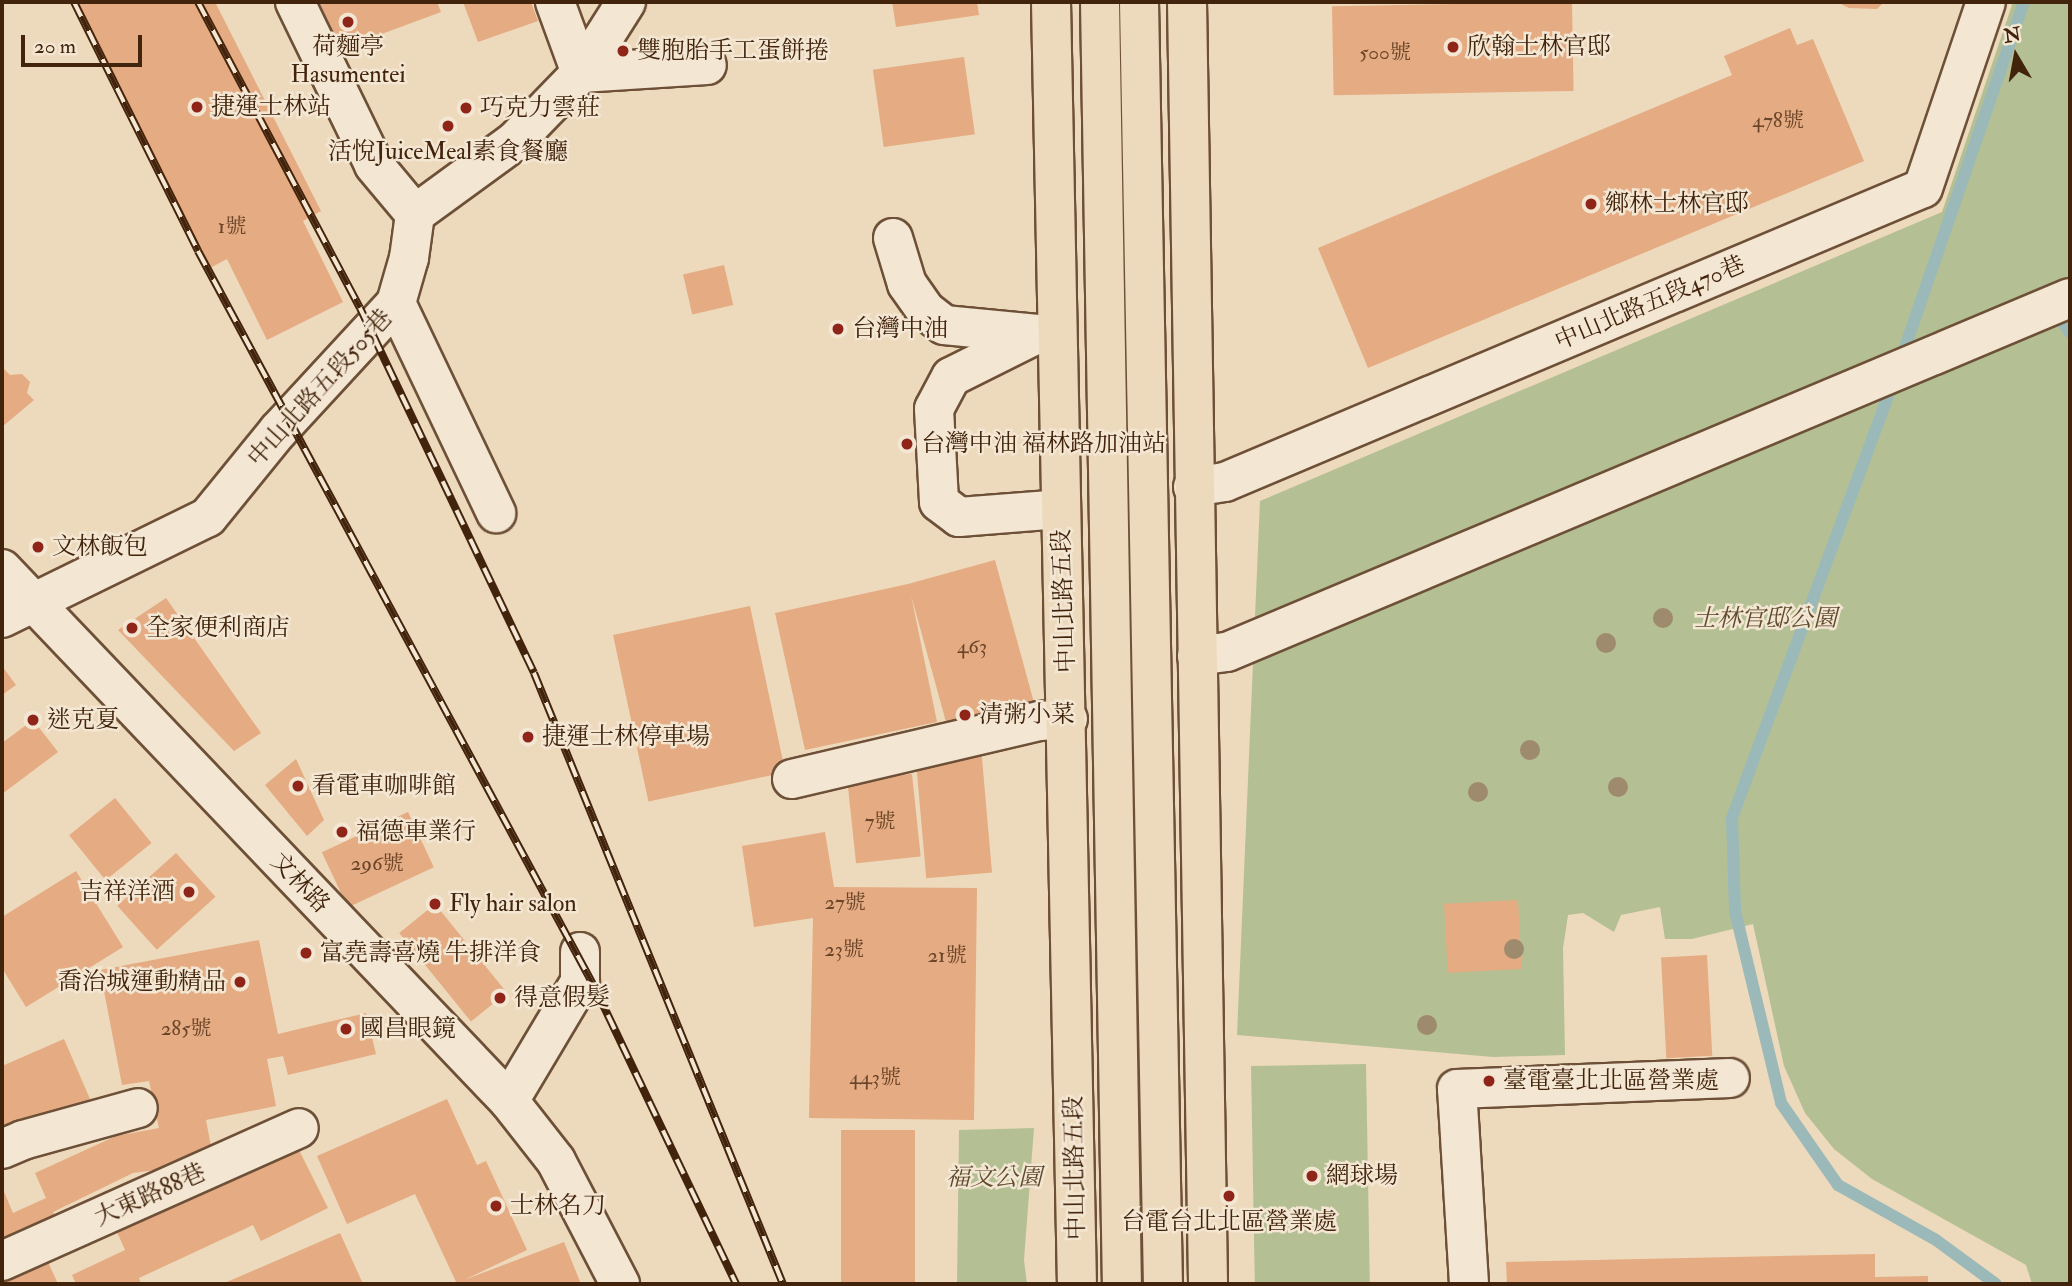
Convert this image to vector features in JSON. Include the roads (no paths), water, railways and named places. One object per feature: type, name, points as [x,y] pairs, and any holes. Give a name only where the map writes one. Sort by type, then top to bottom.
[{"type":"main road","name":"中山北路五段","points":[[1051,2],[1046,334],[1058,383],[1068,719],[1077,1284]]},
{"type":"main road","name":"中山北路五段","points":[[1100,2],[1122,1284]]},
{"type":"main road","points":[[1139,2],[1163,1284]]},
{"type":"main road","points":[[1188,2],[1193,487],[1208,1284]]},
{"type":"main road","points":[[1058,383],[1107,384]]},
{"type":"street","points":[[295,2],[374,165],[415,214],[515,141],[581,73],[626,2]]},
{"type":"street","points":[[555,2],[581,73]]},
{"type":"street","name":"中山北路五段470巷","points":[[1193,487],[1225,482],[1923,188],[1986,2]]},
{"type":"street","points":[[581,73],[707,65]]},
{"type":"street","name":"中山北路五段505巷","points":[[17,610],[208,517],[278,431],[396,303],[409,258],[415,214]]},
{"type":"street","points":[[893,238],[906,284],[925,310],[944,325],[1046,334]]},
{"type":"street","points":[[1197,656],[1227,652],[2070,298]]},
{"type":"street","points":[[396,303],[496,513]]},
{"type":"street","points":[[1046,334],[951,377],[934,409],[939,502],[959,517],[1060,509]]},
{"type":"street","name":"文林路","points":[[2,569],[17,610],[509,1101],[556,1161],[620,1284]]},
{"type":"street","points":[[792,779],[1040,721],[1068,719]]},
{"type":"street","points":[[509,1101],[580,982],[580,952]]},
{"type":"street","points":[[1469,1284],[1457,1089],[1730,1077]]},
{"type":"street","points":[[2,1149],[23,1140],[138,1108]]},
{"type":"street","name":"大東路88巷","points":[[2,1261],[299,1128]]},
{"type":"waterway","points":[[1901,359],[2024,2]]},
{"type":"waterway","points":[[2060,319],[2070,333]]},
{"type":"waterway","points":[[1894,380],[1732,819],[1735,911],[1781,1103],[1838,1185],[1936,1240],[1996,1284]]},
{"type":"railway","points":[[74,2],[198,251],[594,986],[736,1284]]},
{"type":"railway","points":[[198,2],[360,308],[534,673],[783,1284]]},
{"type":"place","name":"荷麵亭 Hasumentei","points":[[348,22]]},
{"type":"place","name":"欣翰士林官邸","points":[[1453,47]]},
{"type":"place","name":"雙胞胎手工蛋餅捲","points":[[623,51]]},
{"type":"place","name":"捷運士林站","points":[[197,107]]},
{"type":"place","name":"巧克力雲莊","points":[[466,108]]},
{"type":"place","name":"活悅JuiceMeal素食餐廳","points":[[448,126]]},
{"type":"place","name":"鄉林士林官邸","points":[[1591,204]]},
{"type":"place","name":"台灣中油","points":[[838,329]]},
{"type":"place","name":"台灣中油 福林路加油站","points":[[907,444]]},
{"type":"place","name":"文林飯包","points":[[38,547]]},
{"type":"place","name":"全家便利商店","points":[[132,628]]},
{"type":"place","name":"清粥小菜","points":[[965,715]]},
{"type":"place","name":"迷克夏","points":[[33,720]]},
{"type":"place","name":"捷運士林停車場","points":[[528,737]]},
{"type":"place","name":"看電車咖啡館","points":[[298,786]]},
{"type":"place","name":"福德車業行","points":[[342,832]]},
{"type":"place","name":"吉祥洋酒","points":[[189,892]]},
{"type":"place","name":"Fly hair salon","points":[[435,904]]},
{"type":"place","name":"富堯壽喜燒 牛排洋食","points":[[306,953]]},
{"type":"place","name":"喬治城運動精品","points":[[240,982]]},
{"type":"place","name":"得意假髮","points":[[500,998]]},
{"type":"place","name":"國昌眼鏡","points":[[346,1029]]},
{"type":"place","name":"臺電臺北北區營業處","points":[[1489,1081]]},
{"type":"place","name":"網球場","points":[[1312,1176]]},
{"type":"place","name":"台電台北北區營業處","points":[[1229,1196]]},
{"type":"place","name":"士林名刀","points":[[496,1206]]},
{"type":"park label","name":"士林官邸公園","points":[[1765,619]]},
{"type":"park label","name":"福文公園","points":[[994,1178]]}]
